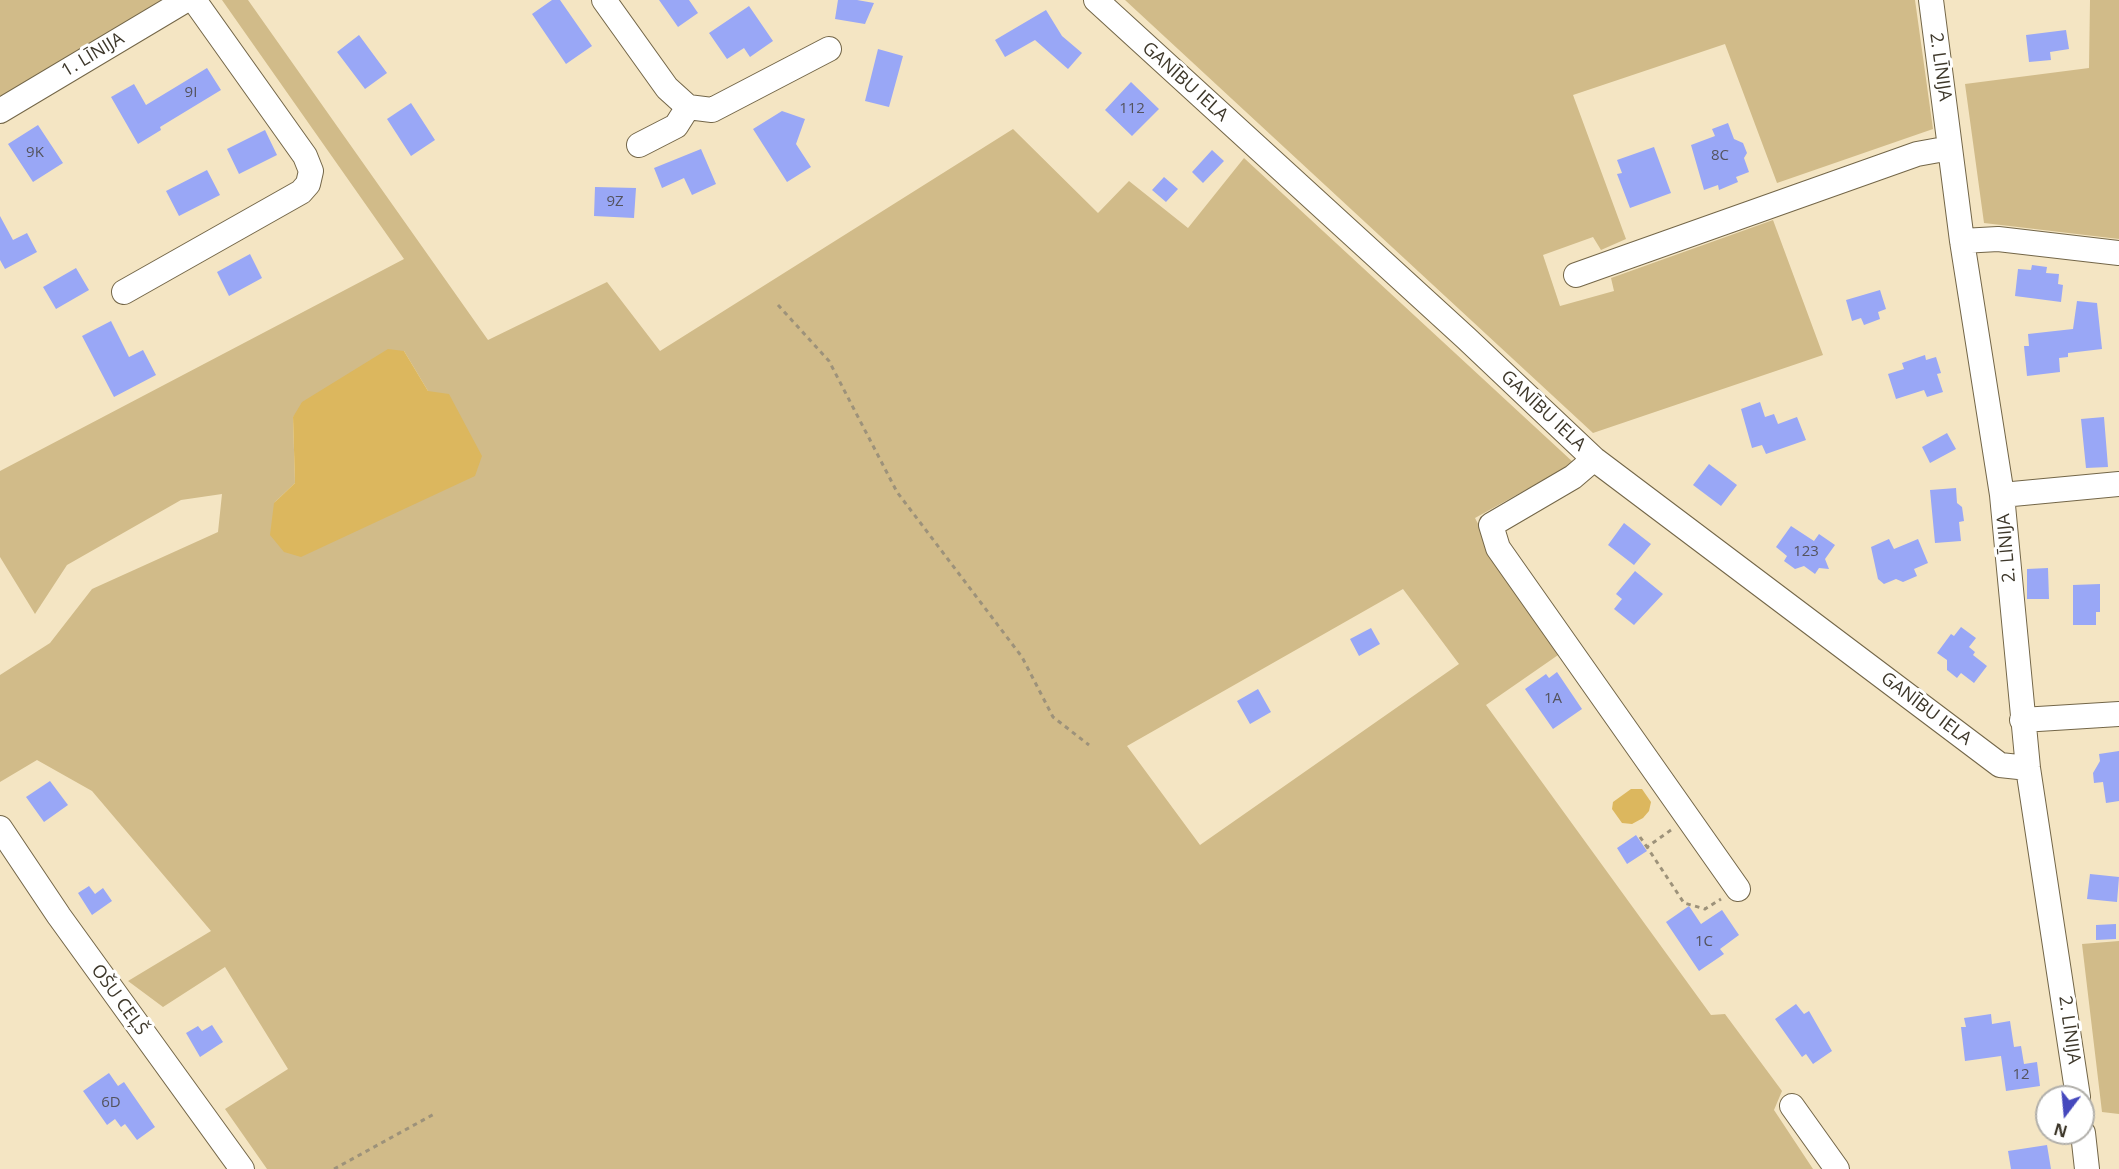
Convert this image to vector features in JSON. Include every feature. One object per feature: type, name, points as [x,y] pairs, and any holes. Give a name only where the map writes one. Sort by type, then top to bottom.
[{"type":"street","name":"1. LĪNIJA","points":[[0,111],[186,0]]},
{"type":"street","points":[[123,292],[301,192],[308,184],[311,171],[305,156],[194,0]]},
{"type":"street","points":[[604,0],[667,88],[688,107],[712,110],[829,49]]},
{"type":"street","name":"GANĪBU IELA","points":[[1096,0],[1458,330],[1594,459],[2000,765],[2028,768]]},
{"type":"street","name":"2. LĪNIJA","points":[[1930,0],[1962,241],[2002,495],[2028,768],[2076,1085]]},
{"type":"street","points":[[639,145],[676,126],[688,107]]},
{"type":"street","points":[[1576,275],[1917,154],[1950,148]]},
{"type":"street","points":[[1962,241],[1998,239],[2119,253]]},
{"type":"street","points":[[1594,459],[1573,477],[1491,525],[1498,548],[1738,889]]},
{"type":"street","points":[[2002,495],[2119,484]]},
{"type":"street","points":[[2022,720],[2119,714]]},
{"type":"street","name":"OŠU CEĻŠ","points":[[0,828],[58,916],[232,1166]]},
{"type":"street","points":[[1792,1106],[1836,1169]]},
{"type":"street","points":[[2084,1145],[2087,1169]]},
{"type":"path","points":[[778,305],[829,361],[897,492],[1022,657],[1053,717],[1089,745]]},
{"type":"path","points":[[1647,847],[1689,818]]},
{"type":"path","points":[[1640,837],[1684,903],[1705,909],[1738,889]]},
{"type":"path","points":[[334,1169],[436,1113]]},
{"type":"shaded area","points":[[0,0],[162,0],[0,101]]},
{"type":"shaded area","points":[[222,0],[248,0],[488,340],[607,282],[660,351],[1013,129],[1098,213],[1129,181],[1188,228],[1244,158],[1574,463],[1475,518],[1488,543],[1561,653],[1486,705],[1711,1015],[1725,1014],[1782,1091],[1774,1110],[1813,1169],[267,1169],[225,1109],[288,1069],[225,967],[163,1007],[128,981],[211,931],[92,791],[37,760],[0,782],[0,675],[50,643],[92,589],[218,532],[222,494],[181,500],[67,565],[35,614],[0,557],[0,471],[404,259]],"holes":[[[404,351],[428,391],[274,503],[295,483],[293,417]],[[1403,589],[1459,664],[1200,845],[1127,746]]]},
{"type":"shaded area","points":[[1125,0],[1915,0],[1933,129],[1777,183],[1725,44],[1573,95],[1626,239],[1601,250],[1593,237],[1543,255],[1560,306],[1614,291],[1611,278],[1773,220],[1823,355],[1593,433]]},
{"type":"shaded area","points":[[2090,0],[2119,0],[2119,239],[1984,223],[1965,84],[2089,68]]},
{"type":"shaded area","points":[[388,349],[404,351],[428,391],[449,394],[482,456],[475,476],[301,557],[284,552],[270,535],[274,503],[295,483],[293,417],[302,402]]},
{"type":"shaded area","points":[[1631,789],[1642,789],[1651,802],[1649,811],[1643,818],[1632,824],[1622,823],[1612,809],[1613,802]]},
{"type":"shaded area","points":[[2119,941],[2119,1114],[2102,1112],[2082,944]]},
{"type":"building","points":[[552,0],[560,0],[592,46],[566,64],[532,14]]},
{"type":"building","points":[[659,0],[689,0],[698,13],[678,27]]},
{"type":"building","points":[[838,0],[874,3],[865,24],[835,19]]},
{"type":"building","points":[[749,6],[773,41],[750,57],[744,48],[727,59],[709,33]]},
{"type":"building","points":[[1046,10],[1062,36],[1082,53],[1068,69],[1035,40],[1005,57],[995,40]]},
{"type":"building","points":[[2066,30],[2069,49],[2050,52],[2051,60],[2029,62],[2026,35]]},
{"type":"building","points":[[359,35],[387,73],[365,89],[337,52]]},
{"type":"building","points":[[878,49],[903,56],[889,107],[865,101]]},
{"type":"building","points":[[207,68],[221,90],[160,127],[161,130],[138,144],[111,97],[134,84],[146,105]]},
{"type":"building","points":[[1131,82],[1159,109],[1132,136],[1105,110]]},
{"type":"building","points":[[411,103],[435,140],[411,156],[387,119]]},
{"type":"building","points":[[782,111],[805,119],[796,144],[811,167],[787,182],[753,129]]},
{"type":"building","points":[[1728,123],[1734,139],[1743,143],[1747,153],[1744,158],[1749,172],[1736,177],[1738,182],[1719,190],[1718,185],[1704,190],[1691,145],[1715,136],[1712,129]]},
{"type":"building","points":[[38,125],[63,163],[33,182],[8,144]]},
{"type":"building","points":[[265,130],[277,155],[239,174],[227,149]]},
{"type":"building","points":[[1654,147],[1671,193],[1630,208],[1617,174],[1622,173],[1617,160]]},
{"type":"building","points":[[701,149],[716,184],[692,195],[684,178],[662,188],[654,168]]},
{"type":"building","points":[[1212,150],[1224,161],[1203,183],[1192,172]]},
{"type":"building","points":[[207,170],[220,195],[179,216],[166,191]]},
{"type":"building","points":[[1164,177],[1178,189],[1166,202],[1152,190]]},
{"type":"building","points":[[595,187],[636,188],[634,218],[594,216]]},
{"type":"building","points":[[0,216],[13,240],[27,233],[37,252],[5,269],[0,260]]},
{"type":"building","points":[[250,254],[262,278],[229,296],[217,272]]},
{"type":"building","points":[[2032,265],[2047,267],[2046,273],[2059,274],[2058,284],[2063,285],[2061,302],[2015,296],[2018,269],[2031,270]]},
{"type":"building","points":[[76,268],[89,290],[56,309],[43,287]]},
{"type":"building","points":[[1880,290],[1886,309],[1878,312],[1880,319],[1864,325],[1861,318],[1852,321],[1846,300]]},
{"type":"building","points":[[2077,301],[2097,303],[2102,349],[2068,353],[2068,357],[2059,358],[2060,372],[2027,376],[2024,346],[2029,346],[2028,334],[2073,329]]},
{"type":"building","points":[[111,321],[129,357],[143,350],[156,375],[114,397],[82,336]]},
{"type":"building","points":[[1925,355],[1926,360],[1936,357],[1941,373],[1937,374],[1943,392],[1927,397],[1924,390],[1896,399],[1888,374],[1904,369],[1902,363]]},
{"type":"building","points":[[1760,402],[1765,417],[1774,414],[1778,424],[1797,417],[1806,440],[1766,454],[1762,445],[1752,448],[1741,409]]},
{"type":"building","points":[[2104,417],[2108,467],[2086,468],[2081,419]]},
{"type":"building","points":[[1947,433],[1956,449],[1930,463],[1922,447]]},
{"type":"building","points":[[1709,464],[1737,485],[1721,506],[1693,485]]},
{"type":"building","points":[[1956,488],[1957,503],[1962,507],[1964,521],[1959,522],[1961,541],[1935,543],[1930,490]]},
{"type":"building","points":[[1624,523],[1651,544],[1634,565],[1608,545]]},
{"type":"building","points":[[1791,526],[1814,541],[1819,534],[1835,545],[1825,559],[1829,569],[1819,568],[1815,574],[1804,566],[1795,569],[1784,561],[1787,556],[1776,547]]},
{"type":"building","points":[[1889,539],[1894,549],[1918,539],[1928,563],[1914,569],[1917,576],[1903,582],[1896,579],[1884,584],[1878,579],[1871,547]]},
{"type":"building","points":[[2048,568],[2049,599],[2027,599],[2027,569]]},
{"type":"building","points":[[1635,571],[1663,594],[1634,625],[1614,609],[1622,599],[1616,594]]},
{"type":"building","points":[[2100,584],[2100,612],[2096,612],[2096,625],[2073,625],[2073,585]]},
{"type":"building","points":[[1961,627],[1976,638],[1969,647],[1975,652],[1973,655],[1987,666],[1974,683],[1961,673],[1957,678],[1947,670],[1947,660],[1937,653],[1951,634],[1954,636]]},
{"type":"building","points":[[1371,628],[1380,644],[1359,656],[1350,639]]},
{"type":"building","points":[[1557,672],[1582,709],[1553,729],[1525,689],[1546,674],[1549,678]]},
{"type":"building","points":[[1258,689],[1271,712],[1250,724],[1237,701]]},
{"type":"building","points":[[2119,751],[2119,801],[2106,803],[2103,782],[2094,783],[2093,773],[2100,761],[2099,754]]},
{"type":"building","points":[[50,781],[68,805],[44,822],[26,797]]},
{"type":"building","points":[[1636,835],[1647,851],[1627,864],[1617,848]]},
{"type":"building","points":[[2090,874],[2119,877],[2117,902],[2087,899]]},
{"type":"building","points":[[89,886],[95,894],[103,888],[112,901],[92,915],[78,893]]},
{"type":"building","points":[[1689,906],[1701,924],[1722,910],[1739,935],[1720,949],[1724,954],[1699,971],[1666,922]]},
{"type":"building","points":[[2116,924],[2116,939],[2096,940],[2096,925]]},
{"type":"building","points":[[1796,1004],[1804,1014],[1809,1011],[1832,1051],[1813,1064],[1806,1054],[1802,1057],[1775,1019]]},
{"type":"building","points":[[1991,1014],[1992,1024],[2010,1021],[2014,1047],[2021,1046],[2024,1064],[2037,1062],[2040,1085],[2006,1091],[2001,1056],[1965,1061],[1961,1027],[1966,1027],[1964,1018]]},
{"type":"building","points":[[212,1025],[223,1042],[200,1057],[186,1033],[198,1026],[202,1031]]},
{"type":"building","points":[[109,1073],[118,1086],[124,1082],[155,1127],[137,1140],[125,1124],[121,1127],[115,1119],[107,1125],[83,1091]]},
{"type":"building","points":[[2047,1145],[2051,1169],[2011,1169],[2008,1151]]}]
